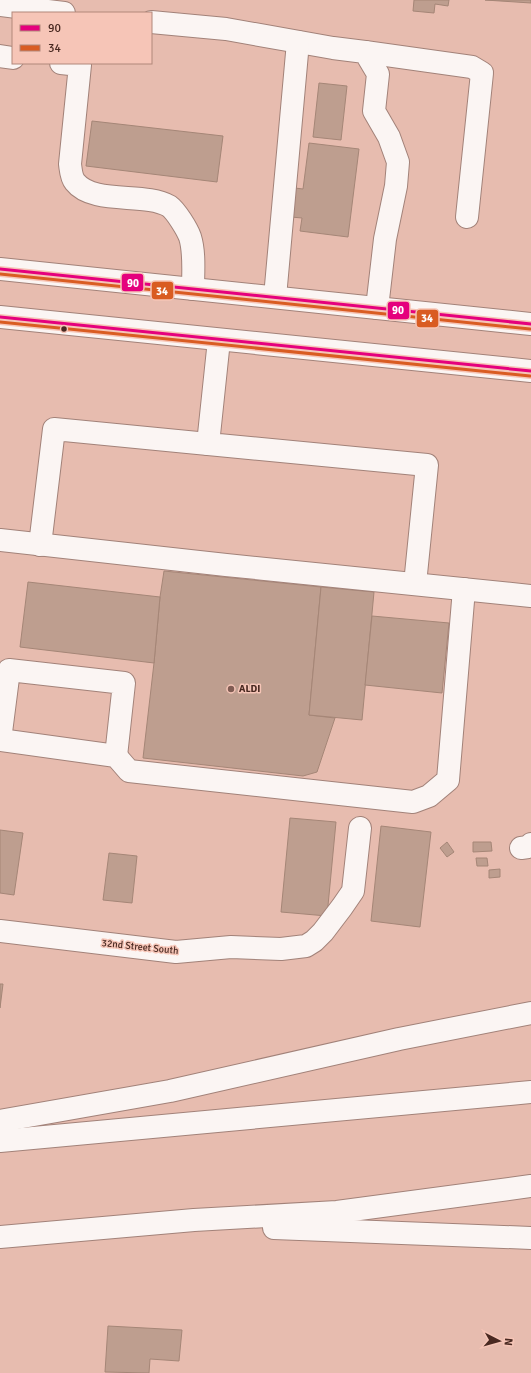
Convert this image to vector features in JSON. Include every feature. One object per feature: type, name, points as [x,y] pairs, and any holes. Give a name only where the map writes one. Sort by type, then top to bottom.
[{"type":"main road","points":[[0,5],[56,12]]},
{"type":"main road","points":[[152,22],[226,29],[298,42],[472,67],[482,73],[467,218]]},
{"type":"main road","points":[[275,297],[298,42]]},
{"type":"main road","points":[[365,52],[378,74],[374,111],[389,137],[398,162],[396,186],[385,239],[377,308]]},
{"type":"main road","points":[[0,56],[12,58]]},
{"type":"main road","points":[[70,64],[80,65],[70,164],[71,174],[75,182],[86,190],[100,194],[157,202],[170,207],[180,218],[190,237],[193,289]]},
{"type":"main road","points":[[0,269],[531,324]]},
{"type":"main road","points":[[0,318],[531,371]]},
{"type":"main road","points":[[208,444],[218,340]]},
{"type":"main road","points":[[40,545],[54,429],[427,465],[415,584]]},
{"type":"main road","points":[[0,540],[531,596]]},
{"type":"main road","points":[[116,756],[124,683],[9,670],[0,740],[116,756],[129,771],[413,802],[429,796],[448,780],[464,589]]},
{"type":"main road","name":"32nd Street South","points":[[0,931],[176,952],[231,947],[281,949],[306,946],[314,941],[323,932],[353,891],[360,828]]},
{"type":"main road","points":[[0,1121],[170,1091],[399,1039],[531,1013]]},
{"type":"main road","points":[[0,1141],[178,1126],[531,1092]]},
{"type":"main road","points":[[0,1237],[194,1220],[338,1212],[531,1186]]},
{"type":"main road","points":[[194,1220],[283,1229],[531,1238]]},
{"type":"building","points":[[414,0],[449,0],[448,6],[435,4],[434,13],[413,11]]},
{"type":"building","points":[[485,0],[531,0],[531,3]]},
{"type":"building","points":[[319,83],[347,86],[341,140],[313,137]]},
{"type":"building","points":[[92,121],[223,136],[217,182],[86,166]]},
{"type":"building","points":[[309,143],[359,149],[348,237],[300,231],[302,218],[291,217],[295,188],[303,189]]},
{"type":"building","name":"ALDI","points":[[164,571],[321,587],[309,715],[335,718],[317,772],[303,776],[143,758]]},
{"type":"building","points":[[28,582],[160,597],[154,663],[20,647]]},
{"type":"building","points":[[321,587],[374,592],[362,720],[309,715]]},
{"type":"building","points":[[372,616],[449,623],[442,693],[365,685]]},
{"type":"building","points":[[290,818],[336,822],[327,916],[281,912]]},
{"type":"building","points":[[381,826],[431,832],[420,927],[371,921]]},
{"type":"building","points":[[0,830],[23,833],[14,895],[0,893]]},
{"type":"building","points":[[447,842],[454,852],[447,857],[440,848]]},
{"type":"building","points":[[473,842],[491,842],[492,851],[473,852]]},
{"type":"building","points":[[109,853],[137,856],[132,903],[103,900]]},
{"type":"building","points":[[476,858],[487,858],[488,866],[477,866]]},
{"type":"building","points":[[500,869],[500,877],[489,878],[489,870]]},
{"type":"building","points":[[0,984],[3,984],[0,1008]]},
{"type":"building","points":[[108,1326],[182,1330],[179,1361],[150,1359],[149,1373],[105,1372]]},
{"type":"transit line","name":"90","points":[[0,269],[531,324]]},
{"type":"transit line","name":"34","points":[[0,274],[530,329]]},
{"type":"transit line","name":"90","points":[[0,317],[531,371]]},
{"type":"transit line","name":"34","points":[[0,322],[530,376]]},
{"type":"place","name":"ALDI","points":[[231,689]]}]
